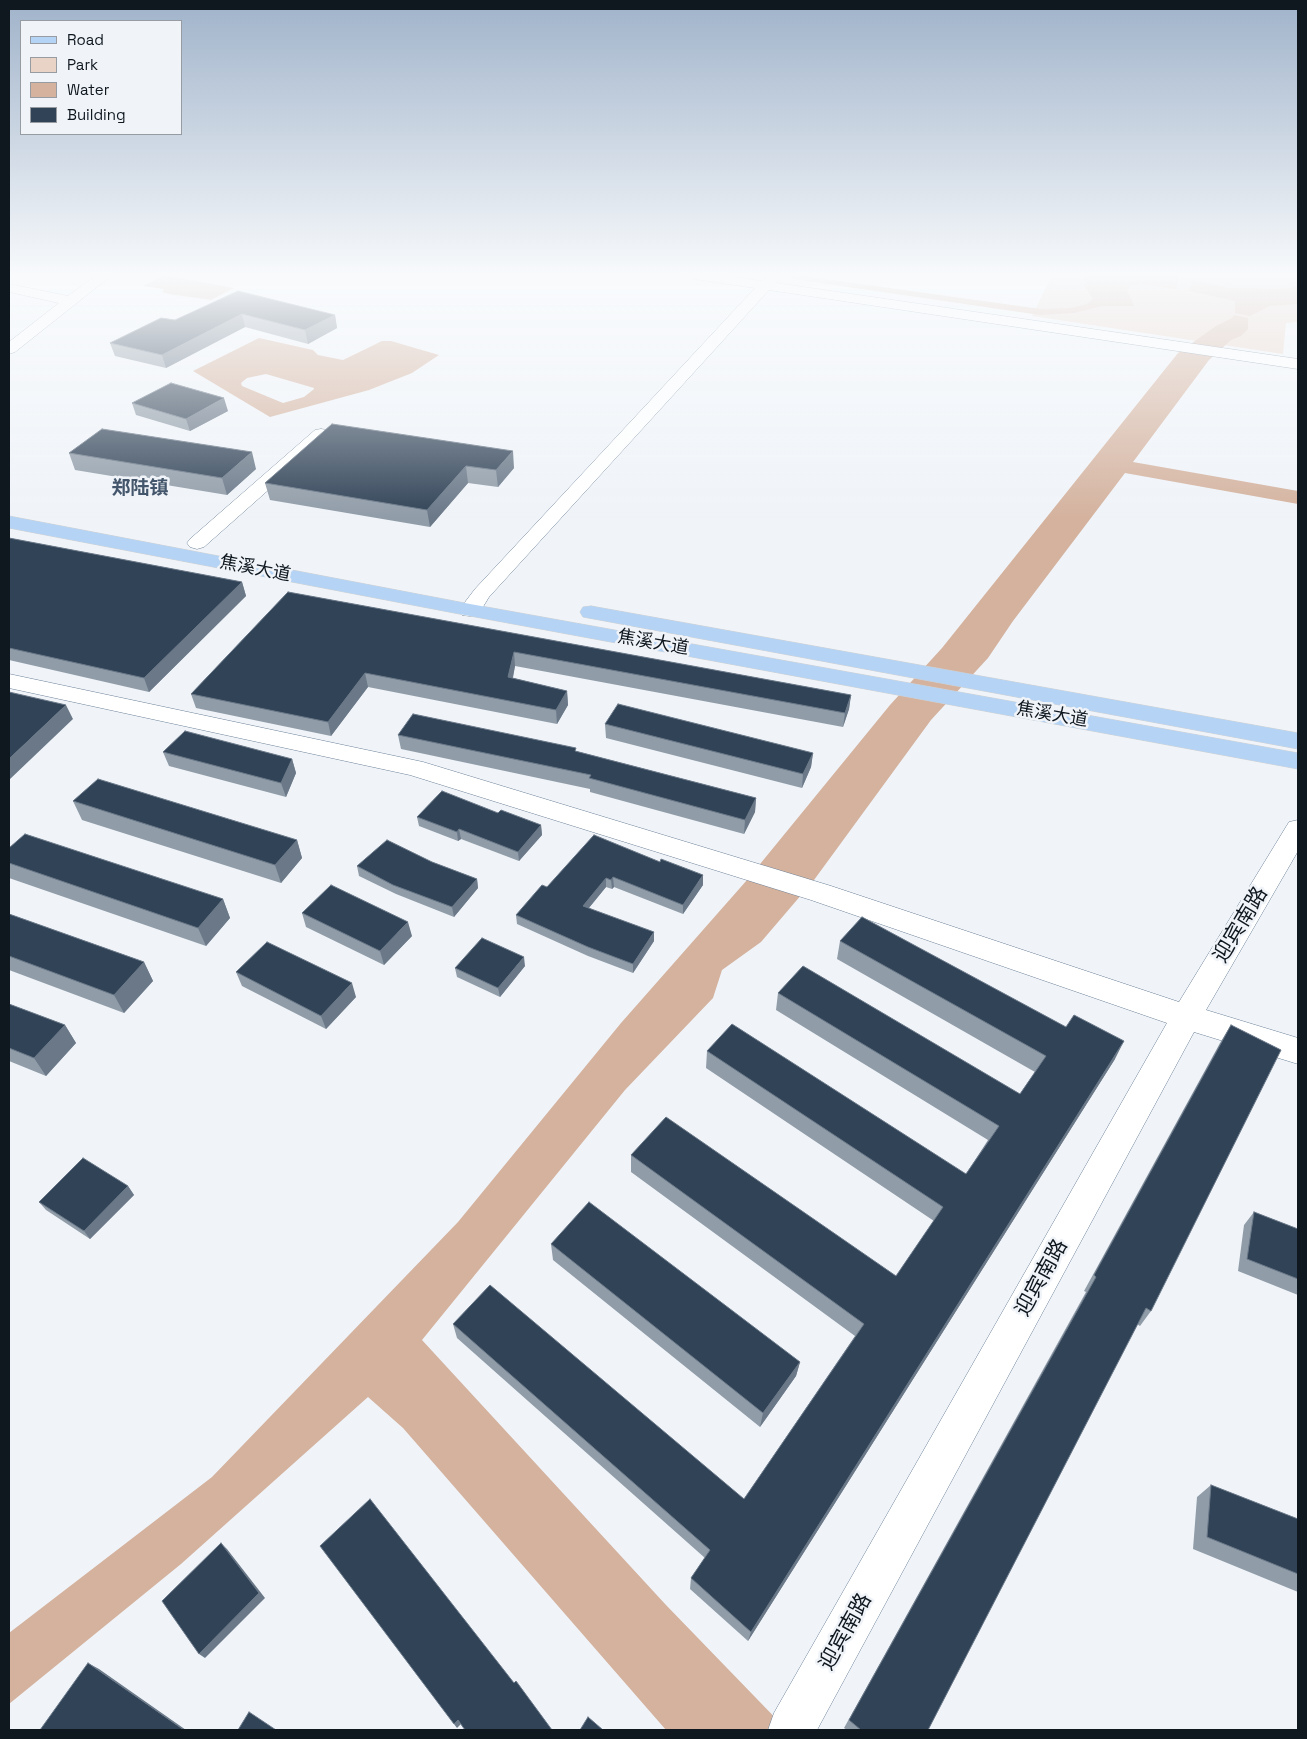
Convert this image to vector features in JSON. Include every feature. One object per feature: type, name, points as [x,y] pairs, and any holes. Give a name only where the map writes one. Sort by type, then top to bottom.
[{"type":"main road","name":"焦溪大道","points":[[9,508],[197,543],[890,686],[970,690],[1298,741]]},
{"type":"main road","name":"焦溪大道","points":[[9,522],[476,601],[909,670],[970,690],[1298,761]]},
{"type":"street","points":[[476,601],[700,356]]},
{"type":"street","points":[[1249,356],[1298,364]]},
{"type":"street","points":[[197,543],[324,431]]},
{"type":"street","points":[[9,681],[414,768],[821,893],[1186,1017],[1298,1051]]},
{"type":"street","name":"迎宾南路","points":[[791,1730],[1186,1017],[1298,829]]},
{"type":"water","points":[[223,356],[324,356],[343,360],[351,356],[437,356],[412,373],[369,390],[270,417],[193,371]],"holes":[[[266,374],[314,389],[304,397],[283,403],[242,386],[241,383],[247,378]]]},
{"type":"water","points":[[1175,356],[1213,356],[1133,462],[1298,491],[1298,504],[1125,473],[1013,621],[988,658],[931,720],[814,880],[761,942],[722,970],[713,998],[625,1090],[422,1340],[666,1605],[787,1730],[666,1730],[403,1428],[368,1397],[181,1564],[9,1704],[9,1633],[212,1477],[458,1222],[621,1023],[747,880],[890,705],[942,648]]},
{"type":"building","points":[[171,383],[224,398],[186,419],[132,403]]},
{"type":"building","points":[[332,424],[513,451],[496,470],[466,466],[427,510],[265,483]]},
{"type":"building","points":[[102,429],[252,452],[222,478],[69,453]]},
{"type":"building","points":[[9,538],[242,582],[144,678],[9,648]]},
{"type":"building","points":[[288,592],[851,695],[845,713],[514,652],[508,677],[567,691],[556,710],[365,673],[328,722],[191,694]]},
{"type":"building","points":[[9,692],[66,705],[9,759]]},
{"type":"building","points":[[618,704],[813,753],[803,774],[605,724]]},
{"type":"building","points":[[413,714],[576,748],[575,751],[756,798],[745,820],[589,778],[591,775],[398,735]]},
{"type":"building","points":[[185,731],[292,759],[281,783],[163,752]]},
{"type":"building","points":[[98,779],[297,840],[275,865],[73,801]]},
{"type":"building","points":[[442,791],[498,813],[501,810],[541,825],[518,852],[459,829],[457,832],[417,817]]},
{"type":"building","points":[[25,834],[223,899],[198,928],[9,863],[9,848]]},
{"type":"building","points":[[594,835],[660,862],[661,859],[703,875],[683,905],[613,877],[611,880],[606,878],[583,906],[654,932],[633,964],[588,947],[516,915],[542,885],[547,887]]},
{"type":"building","points":[[387,840],[432,862],[477,879],[452,907],[393,885],[357,866]]},
{"type":"building","points":[[331,885],[408,922],[380,951],[302,913]]},
{"type":"building","points":[[9,914],[144,962],[114,995],[9,956]]},
{"type":"building","points":[[862,917],[1066,1027],[1074,1015],[1124,1041],[751,1632],[691,1578],[710,1550],[453,1324],[490,1285],[744,1499],[864,1324],[631,1155],[666,1117],[896,1276],[943,1207],[707,1051],[732,1024],[966,1174],[999,1126],[778,993],[803,966],[1020,1094],[1046,1056],[840,941]]},
{"type":"building","points":[[482,938],[524,957],[498,988],[455,968]]},
{"type":"building","points":[[267,942],[352,983],[321,1016],[236,972]]},
{"type":"building","points":[[9,1004],[65,1025],[34,1058],[9,1048]]},
{"type":"building","points":[[1231,1025],[1281,1050],[1151,1311],[1146,1308],[928,1730],[861,1730],[849,1720],[1096,1277],[1094,1275]]},
{"type":"building","points":[[83,1158],[128,1186],[84,1231],[39,1202]]},
{"type":"building","points":[[589,1202],[800,1362],[763,1413],[551,1244]]},
{"type":"building","points":[[1254,1212],[1298,1229],[1298,1279],[1247,1259]]},
{"type":"building","points":[[1211,1485],[1298,1519],[1298,1574],[1207,1537]]},
{"type":"building","points":[[370,1499],[514,1683],[516,1681],[552,1730],[465,1730],[458,1720],[454,1724],[320,1546]]},
{"type":"building","points":[[221,1543],[259,1593],[199,1654],[162,1601]]},
{"type":"building","points":[[88,1663],[184,1730],[40,1730]]},
{"type":"building","points":[[249,1712],[276,1730],[238,1730]]},
{"type":"building","points":[[588,1717],[603,1730],[580,1730]]},
{"type":"district","name":"郑陆镇","points":[[140,489]]}]
